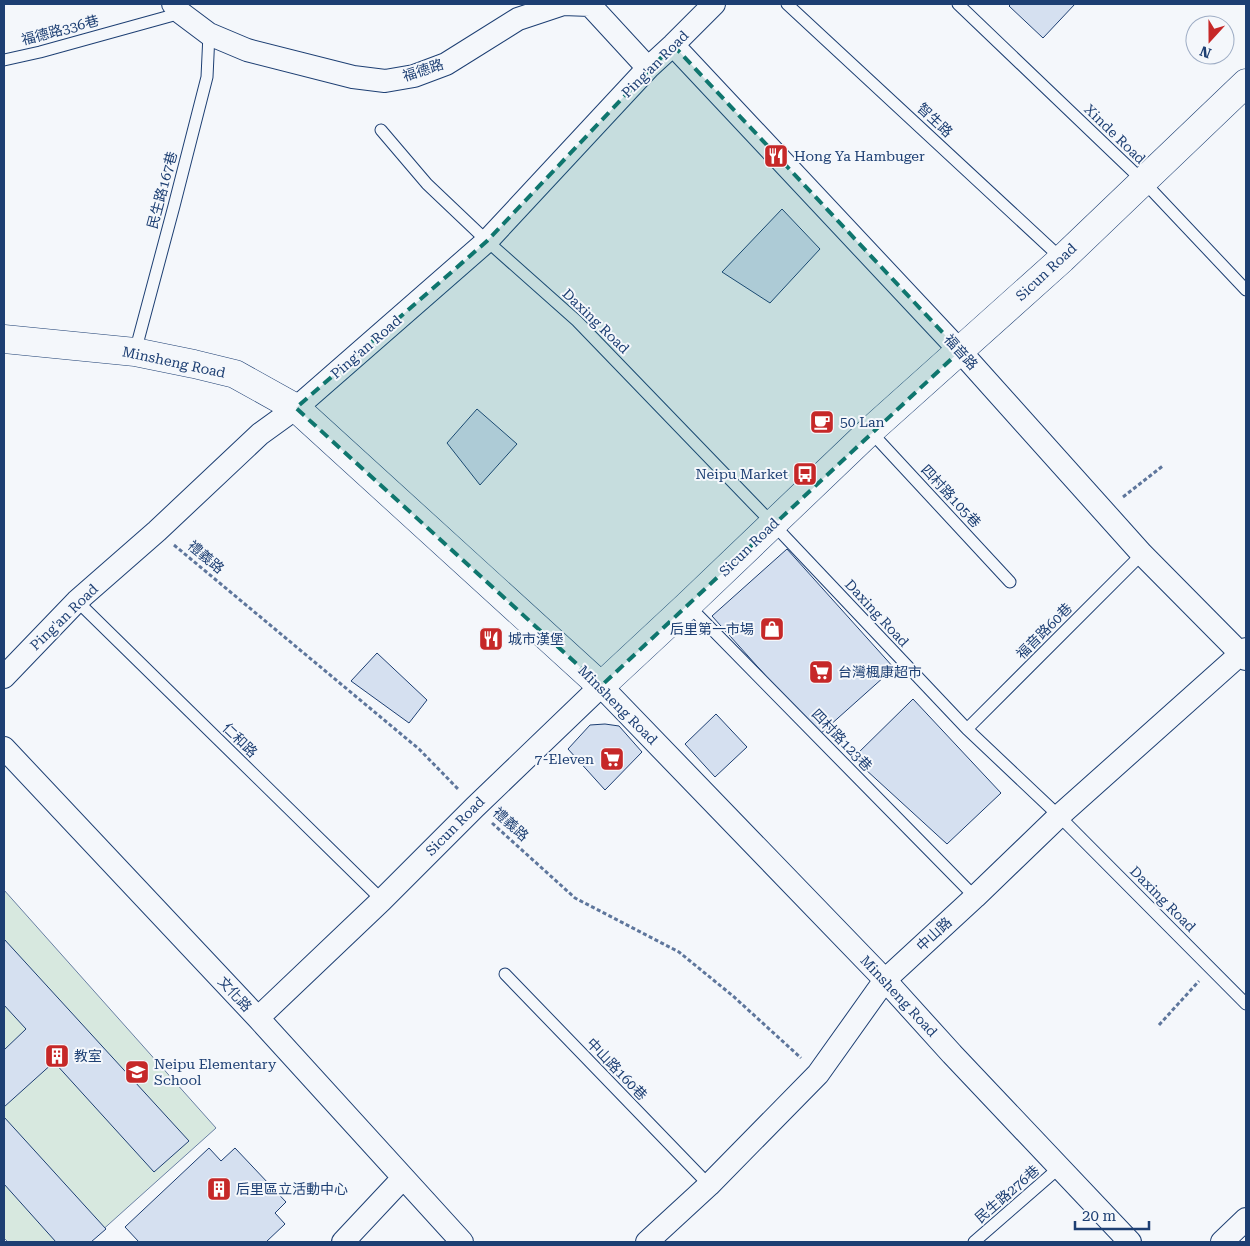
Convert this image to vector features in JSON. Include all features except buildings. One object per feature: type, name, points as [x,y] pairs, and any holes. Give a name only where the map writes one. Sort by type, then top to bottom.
[{"type":"main road","name":"Sicun Road","points":[[601,686],[870,431],[1062,259],[1246,83]]},
{"type":"main road","name":"Minsheng Road","points":[[4,339],[135,352],[194,364],[235,374],[296,408],[601,686]]},
{"type":"street","name":"福德路","points":[[177,8],[209,34],[247,50],[353,77],[385,81],[414,76],[446,64],[518,19],[563,4],[590,5],[648,68]]},
{"type":"street","name":"Ping'an Road","points":[[4,676],[77,601],[157,531],[260,434],[296,408],[487,241],[648,68],[714,4]]},
{"type":"street","name":"福音路","points":[[673,45],[960,351],[1142,554],[1245,654]]},
{"type":"street","name":"中山路","points":[[647,1242],[709,1185],[818,1074],[885,980],[1059,816],[1245,654]]},
{"type":"street","name":"Sicun Road","points":[[258,1018],[601,686]]},
{"type":"street","name":"Minsheng Road","points":[[601,686],[885,980],[952,1054],[1130,1242]]},
{"type":"street","name":"文化路","points":[[4,748],[258,1018],[462,1242]]},
{"type":"street","points":[[343,1242],[403,1178]]},
{"type":"street","points":[[1222,1242],[1246,1219]]},
{"type":"lane","name":"智生路","points":[[788,4],[1062,259]]},
{"type":"lane","name":"Xinde Road","points":[[958,4],[1143,181],[1246,290]]},
{"type":"lane","name":"福德路336巷","points":[[4,60],[40,52],[177,8]]},
{"type":"lane","name":"民生路167巷","points":[[135,352],[207,77],[209,34]]},
{"type":"lane","name":"Daxing Road","points":[[381,130],[427,184],[487,241],[577,321],[967,729],[1059,816],[1246,1004]]},
{"type":"lane","name":"四村路105巷","points":[[870,431],[1010,582]]},
{"type":"lane","name":"福音路60巷","points":[[967,729],[1142,554]]},
{"type":"lane","name":"仁和路","points":[[77,601],[382,900]]},
{"type":"lane","name":"四村路123巷","points":[[688,605],[975,897]]},
{"type":"lane","name":"中山路160巷","points":[[505,974],[709,1185]]},
{"type":"lane","name":"民生路276巷","points":[[974,1242],[1060,1167]]},
{"type":"path","points":[[1103,512],[1164,465]]},
{"type":"path","name":"禮義路","points":[[157,531],[419,749],[475,806],[575,898],[679,952],[733,996],[818,1074]]},
{"type":"path","points":[[1159,1025],[1210,968]]},
{"type":"highlighted area","points":[[673,45],[960,351],[601,686],[296,408],[487,241]]},
{"type":"shaded area","points":[[4,890],[216,1128],[89,1242],[8,1242],[4,1238]]},
{"type":"place","name":"Hong Ya Hambuger","points":[[776,156]]},
{"type":"place","name":"50 Lan","points":[[822,422]]},
{"type":"place","name":"Neipu Market","points":[[805,474]]},
{"type":"place","name":"后里第一市場","points":[[772,629]]},
{"type":"place","name":"城市漢堡","points":[[491,639]]},
{"type":"place","name":"台灣楓康超市","points":[[821,672]]},
{"type":"place","name":"7-Eleven","points":[[612,759]]},
{"type":"place","name":"教室","points":[[57,1056]]},
{"type":"place","name":"Neipu Elementary School","points":[[137,1072]]},
{"type":"place","name":"后里區立活動中心","points":[[219,1189]]}]
